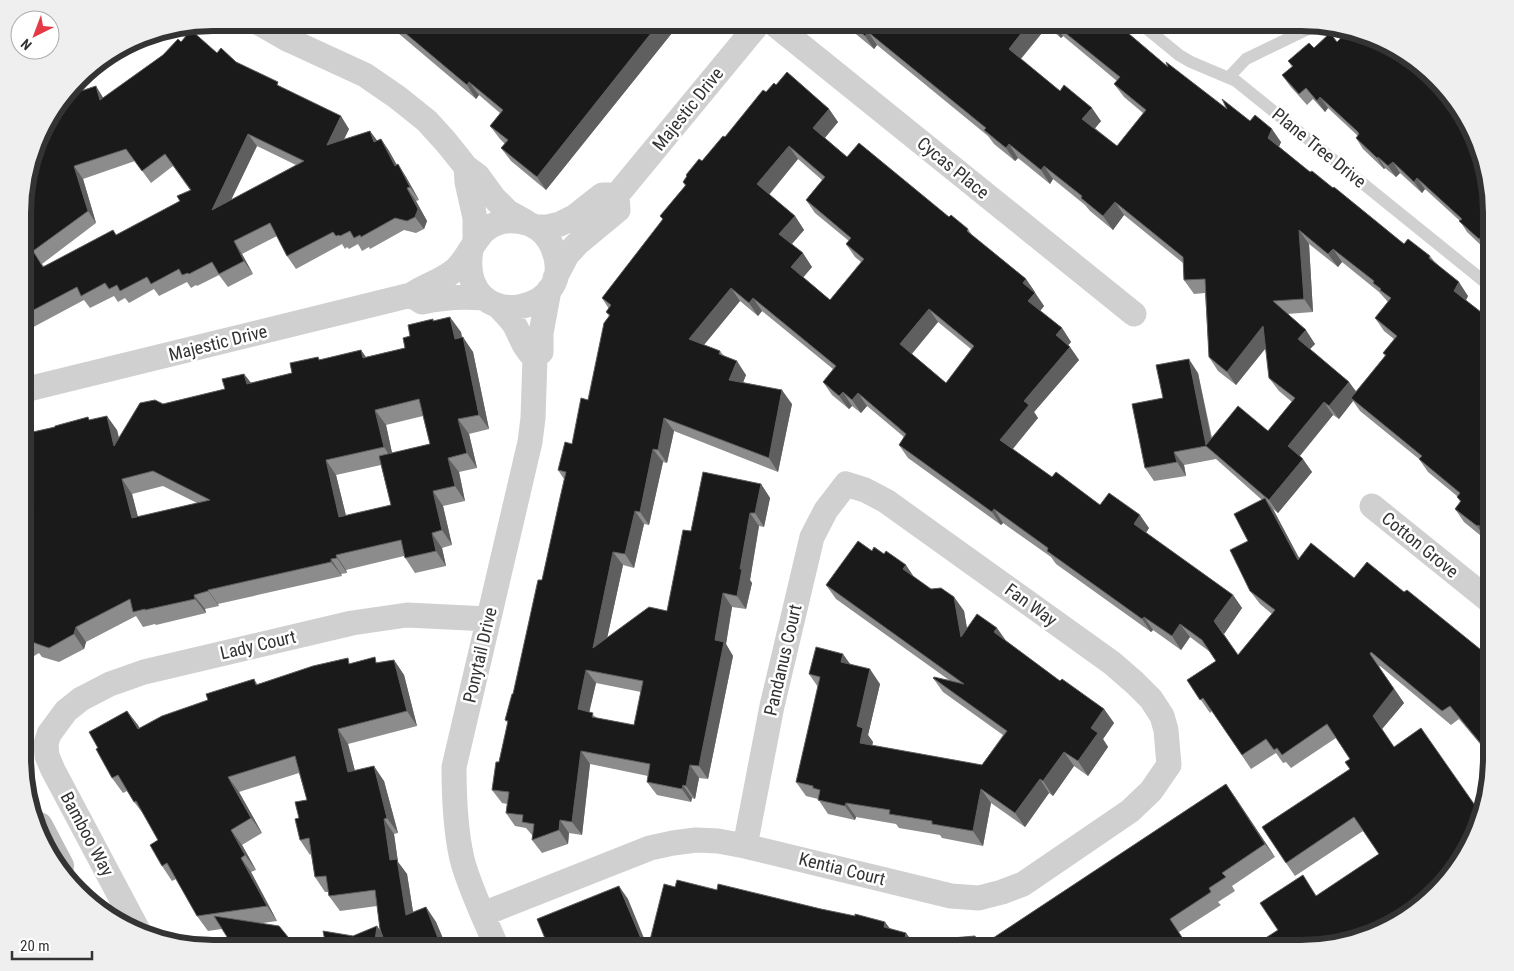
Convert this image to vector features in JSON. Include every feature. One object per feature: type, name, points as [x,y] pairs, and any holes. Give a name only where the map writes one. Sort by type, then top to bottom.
[{"type":"street","points":[[274,31],[365,76],[397,97],[427,121],[466,167],[478,176],[494,198],[508,212],[531,225],[549,240],[555,253],[557,266],[552,284],[539,300],[528,306],[513,308],[491,302]]},
{"type":"street","name":"Majestic Drive","points":[[552,284],[567,255],[577,244],[618,210],[617,195],[752,31]]},
{"type":"street","name":"Cycas Place","points":[[784,31],[1134,314]]},
{"type":"street","points":[[466,167],[467,182],[475,218],[473,246],[469,261],[470,275],[474,286],[512,321],[527,351],[535,358]]},
{"type":"street","points":[[473,246],[484,231],[497,223],[511,221],[548,227],[560,224],[574,217],[602,195],[617,195]]},
{"type":"street","name":"Majestic Drive","points":[[31,388],[411,295],[421,288],[446,277],[456,268],[473,246]]},
{"type":"street","name":"Ponytail Drive","points":[[494,940],[463,860],[457,830],[454,767],[530,442],[533,418],[535,358],[541,352],[541,333],[552,284]]},
{"type":"street","name":"Majestic Drive","points":[[411,295],[422,302],[442,297],[462,296],[491,302]]},
{"type":"street","name":"Fan Way","points":[[846,484],[864,490],[886,501],[1135,682],[1151,699],[1162,716],[1166,730],[1169,765]]},
{"type":"street","name":"Pandanus Court","points":[[745,846],[772,706],[812,537],[826,510],[846,484]]},
{"type":"street","name":"Cotton Grove","points":[[1372,506],[1483,596]]},
{"type":"street","name":"Lady Court","points":[[49,734],[66,711],[81,699],[110,684],[144,672],[352,623],[407,615],[488,619]]},
{"type":"street","name":"Bamboo Way","points":[[49,734],[46,744],[47,756],[53,770],[133,921]]},
{"type":"street","name":"Kentia Court","points":[[483,914],[650,848],[672,842],[696,840],[718,841],[745,846],[951,896],[979,898],[1023,884],[1130,811],[1151,791],[1169,765]]},
{"type":"lane","name":"Plane Tree Drive","points":[[1151,31],[1179,55],[1236,81],[1483,281]]},
{"type":"lane","points":[[1229,77],[1246,59],[1303,31]]},
{"type":"building","points":[[403,31],[653,31],[537,177],[501,148],[508,140],[490,126],[503,110],[469,82],[467,85]]},
{"type":"building","points":[[859,31],[1023,31],[1009,49],[1060,91],[1064,85],[1092,108],[1082,119],[1117,146],[1146,110],[1114,84],[1120,77],[1063,31],[1126,31],[1168,67],[1166,62],[1227,109],[1222,99],[1250,121],[1255,115],[1272,129],[1268,138],[1310,172],[1312,171],[1334,187],[1404,244],[1408,239],[1430,256],[1429,258],[1459,282],[1454,291],[1483,314],[1483,529],[1455,509],[1461,501],[1457,497],[1460,493],[1419,459],[1422,456],[1351,398],[1386,355],[1383,353],[1397,336],[1375,318],[1391,298],[1373,283],[1374,281],[1333,249],[1328,254],[1299,230],[1304,299],[1273,301],[1306,330],[1298,339],[1349,382],[1329,406],[1324,402],[1288,446],[1303,459],[1269,500],[1206,446],[1174,452],[1177,462],[1145,468],[1132,404],[1163,398],[1156,365],[1189,359],[1206,445],[1238,406],[1268,431],[1295,398],[1269,378],[1263,326],[1227,372],[1209,357],[1205,279],[1184,280],[1183,257],[1115,202],[1103,216],[1081,198],[1082,196],[1044,166],[1041,170],[1009,144],[1006,148],[984,130],[986,128],[868,32],[865,36]]},
{"type":"building","points":[[188,33],[194,33],[217,53],[221,48],[236,62],[278,82],[277,85],[341,116],[327,145],[370,131],[374,142],[381,139],[395,166],[398,164],[410,187],[407,188],[418,209],[415,217],[407,221],[395,218],[361,237],[360,235],[354,238],[350,231],[340,236],[336,236],[333,232],[287,256],[270,223],[234,241],[244,261],[219,274],[212,262],[189,274],[182,275],[179,269],[151,284],[147,277],[120,291],[117,285],[109,289],[105,283],[81,296],[77,287],[31,311],[31,213],[33,189],[37,166],[50,133],[69,102],[74,99],[73,97],[76,93],[96,86],[100,100],[163,55],[178,39],[181,42]],"holes":[[[248,134],[304,161],[212,210]],[[126,149],[142,171],[165,154],[191,190],[177,196],[180,201],[116,235],[113,230],[43,267],[33,251],[88,211],[74,166]]]},
{"type":"building","points":[[1329,34],[1337,42],[1343,36],[1348,37],[1371,45],[1392,56],[1421,76],[1445,102],[1469,143],[1477,166],[1483,213],[1483,234],[1479,239],[1459,221],[1462,219],[1417,178],[1414,182],[1393,162],[1388,166],[1377,158],[1356,138],[1359,134],[1358,132],[1320,97],[1317,101],[1306,88],[1299,94],[1282,75],[1293,66],[1288,61],[1309,43],[1314,48]]},
{"type":"building","points":[[787,72],[829,109],[813,128],[847,157],[859,143],[949,217],[951,215],[968,229],[967,231],[1026,279],[1023,283],[1035,293],[1028,301],[1062,328],[1056,335],[1070,347],[1024,401],[1029,405],[1000,440],[1052,477],[1056,472],[1100,505],[1109,493],[1140,515],[1134,524],[1233,595],[1214,621],[1238,655],[1275,610],[1250,591],[1230,550],[1248,541],[1234,514],[1265,498],[1298,560],[1311,543],[1354,578],[1367,562],[1404,592],[1407,590],[1483,652],[1483,746],[1450,706],[1442,711],[1371,652],[1370,654],[1394,689],[1373,716],[1394,747],[1421,728],[1476,807],[1469,828],[1452,859],[1438,878],[1421,895],[1381,921],[1348,934],[1301,940],[1262,940],[1278,930],[1260,903],[1303,875],[1316,896],[1379,854],[1354,817],[1286,863],[1262,827],[1350,769],[1345,762],[1350,759],[1327,724],[1282,755],[1277,748],[1274,750],[1266,739],[1242,755],[1203,698],[1200,700],[1187,680],[1216,661],[1202,640],[1180,624],[1172,636],[1144,617],[1142,619],[1047,551],[1048,548],[994,509],[992,512],[899,445],[906,434],[858,393],[852,400],[843,392],[839,396],[823,382],[836,366],[753,298],[749,303],[731,288],[689,339],[720,351],[719,354],[737,361],[729,380],[782,390],[769,458],[664,418],[658,450],[653,449],[640,512],[635,511],[625,554],[613,552],[593,648],[649,607],[667,611],[683,530],[691,531],[703,472],[761,484],[755,513],[750,513],[737,596],[723,593],[715,640],[724,642],[699,766],[690,765],[686,786],[683,785],[682,789],[647,782],[650,764],[581,751],[572,822],[560,820],[559,830],[532,840],[534,824],[522,822],[523,815],[506,813],[509,792],[492,790],[496,762],[499,762],[508,721],[505,720],[513,694],[538,580],[542,580],[566,472],[558,470],[565,442],[572,444],[581,398],[588,400],[604,323],[610,315],[606,312],[611,305],[602,298],[663,219],[660,216],[686,185],[683,182],[686,175],[699,159],[702,161],[723,136],[725,137],[763,90],[766,92],[774,83],[776,85]],"holes":[[[789,146],[825,177],[806,200],[851,238],[846,244],[864,259],[830,300],[791,267],[803,253],[779,234],[795,216],[757,184]],[[929,309],[974,346],[946,383],[900,344]],[[586,670],[643,681],[634,725],[592,717],[593,713],[578,709]]]},
{"type":"building","points":[[450,317],[455,339],[463,337],[479,415],[458,419],[467,453],[448,458],[455,486],[433,491],[442,530],[432,533],[436,551],[405,558],[401,540],[336,555],[337,558],[331,559],[331,562],[208,590],[194,595],[195,599],[145,610],[133,612],[130,599],[76,627],[74,634],[49,648],[32,642],[31,432],[88,417],[89,420],[107,416],[114,446],[140,403],[155,400],[163,404],[225,389],[222,379],[244,374],[247,384],[292,373],[290,363],[318,357],[319,360],[361,350],[363,358],[405,348],[403,338],[410,336],[408,325],[433,319],[433,321]],"holes":[[[419,399],[430,444],[379,456],[391,505],[339,517],[326,460],[384,447],[375,410]],[[153,471],[210,500],[132,518],[122,479]]]},
{"type":"building","points":[[858,541],[872,551],[874,547],[884,554],[886,551],[906,565],[903,569],[931,589],[941,588],[954,597],[961,637],[977,614],[997,628],[994,632],[1060,681],[1062,679],[1104,709],[1091,728],[1098,733],[1078,761],[1064,752],[1043,781],[1040,779],[1015,813],[981,789],[973,831],[932,824],[932,821],[889,814],[890,810],[846,803],[845,806],[818,800],[820,790],[813,788],[813,786],[796,782],[820,677],[809,674],[816,647],[843,654],[841,662],[870,669],[857,726],[863,728],[860,743],[982,765],[1007,731],[933,678],[964,684],[826,585]]},
{"type":"building","points":[[375,657],[376,663],[394,660],[407,711],[338,729],[348,772],[374,766],[387,818],[384,819],[390,860],[397,859],[406,915],[426,907],[438,938],[433,940],[384,940],[380,929],[375,890],[329,896],[326,876],[315,877],[309,838],[300,840],[295,819],[299,818],[295,802],[307,800],[295,756],[228,777],[251,818],[231,830],[245,855],[241,858],[267,906],[197,916],[167,863],[162,866],[150,845],[158,840],[136,801],[134,802],[118,775],[112,778],[89,732],[127,711],[138,729],[162,716],[208,700],[206,694],[254,679],[256,685],[313,666],[348,658],[349,664]]},
{"type":"building","points":[[1226,784],[1265,844],[1222,873],[1226,877],[1209,888],[1211,892],[1170,919],[1184,940],[990,940]]},
{"type":"building","points":[[677,880],[717,890],[718,884],[821,909],[855,916],[855,914],[885,922],[884,927],[906,933],[905,940],[650,940],[664,884],[675,887]]},
{"type":"building","points":[[619,886],[642,940],[546,940],[537,919]]},
{"type":"building","points":[[214,916],[279,926],[290,940],[229,940]]},
{"type":"building","points":[[377,926],[375,940],[325,940],[323,931],[353,936]]},
{"type":"building","points":[[975,936],[976,940],[952,940],[952,938]]}]
